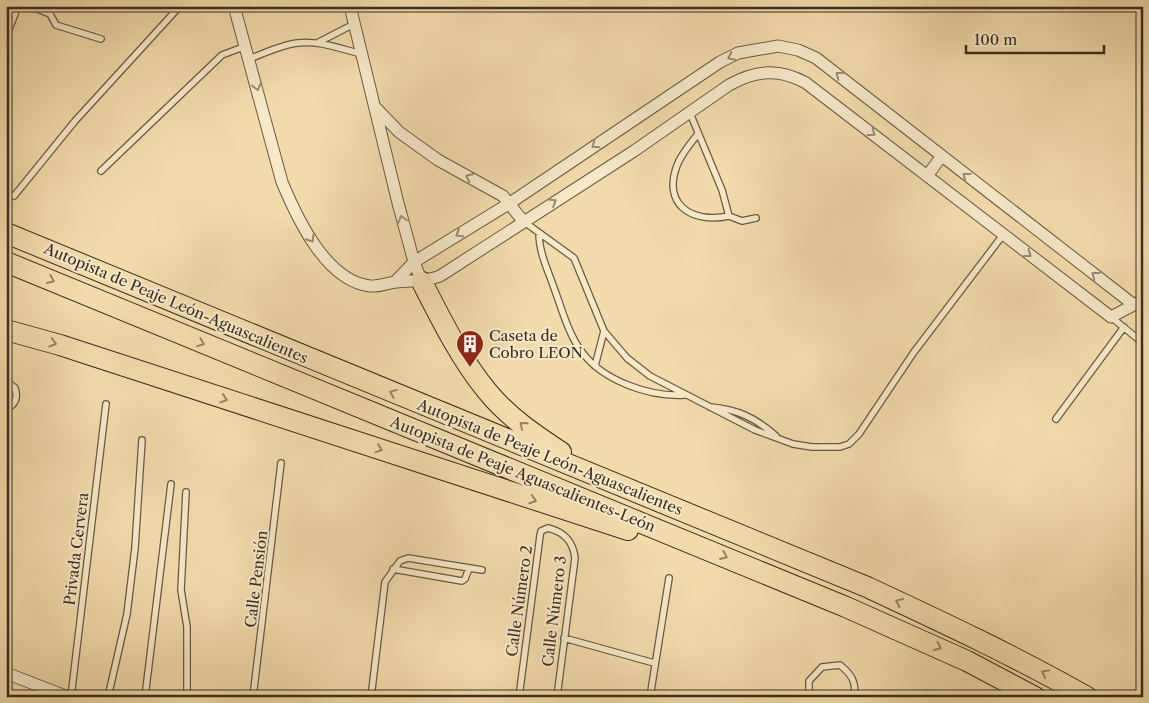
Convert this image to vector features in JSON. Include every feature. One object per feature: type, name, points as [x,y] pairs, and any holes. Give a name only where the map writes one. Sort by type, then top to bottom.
[{"type":"highway","name":"Autopista de Peaje León-Aguascalientes","points":[[11,235],[867,587],[975,636],[1087,697]]},
{"type":"highway","name":"Autopista de Peaje Aguascalientes-León","points":[[6,262],[481,459],[692,542],[939,648],[1035,697]]},
{"type":"highway","points":[[422,282],[451,339],[487,392],[537,437],[566,455],[824,562],[867,587]]},
{"type":"highway","points":[[6,330],[60,345],[578,515],[663,540],[679,543],[692,542]]},
{"type":"street","points":[[234,6],[282,182],[292,206],[319,252],[341,274],[356,283],[381,287],[395,282],[422,282],[440,276],[634,151],[744,76],[760,72],[785,74],[806,83],[1111,317],[1140,305]]},
{"type":"street","points":[[350,6],[414,262],[422,282]]},
{"type":"street","points":[[395,282],[414,262],[510,202],[720,62],[738,53],[778,46],[798,50],[816,58],[942,157],[1140,305]]},
{"type":"street","points":[[375,106],[399,132],[438,160],[491,188],[510,202],[523,221]]},
{"type":"street","points":[[927,176],[942,157]]},
{"type":"street","points":[[6,673],[69,697]]},
{"type":"lane","points":[[6,37],[18,6]]},
{"type":"lane","points":[[30,6],[50,14],[54,24],[101,39]]},
{"type":"lane","points":[[14,196],[75,121],[180,6]]},
{"type":"lane","points":[[317,43],[354,24]]},
{"type":"lane","points":[[250,59],[297,43],[317,43],[362,54]]},
{"type":"lane","points":[[101,172],[222,55],[246,46]]},
{"type":"lane","points":[[690,113],[722,190],[729,216]]},
{"type":"lane","points":[[698,134],[678,163],[674,180],[675,198],[684,210],[697,217],[712,220],[729,216],[742,221],[756,218]]},
{"type":"lane","points":[[523,221],[570,254],[578,264],[604,331],[627,358],[650,376],[755,430],[779,439],[812,447],[830,448],[840,447],[854,440],[883,401],[914,352],[1003,235]]},
{"type":"lane","points":[[539,233],[543,258],[568,325],[580,350],[596,366],[642,390],[668,396],[685,395]]},
{"type":"lane","points":[[1111,317],[1143,343]]},
{"type":"lane","points":[[1056,418],[1124,327]]},
{"type":"lane","points":[[596,366],[604,331]]},
{"type":"lane","points":[[6,381],[15,388],[17,396],[13,405],[6,409]]},
{"type":"lane","name":"Privada Cervera","points":[[69,697],[106,404]]},
{"type":"lane","points":[[708,406],[729,408],[750,416],[779,439]]},
{"type":"lane","points":[[108,697],[127,614],[136,548],[142,440]]},
{"type":"lane","name":"Calle Pensión","points":[[253,697],[281,463]]},
{"type":"lane","points":[[145,697],[171,484]]},
{"type":"lane","points":[[186,492],[181,590],[187,627],[187,697]]},
{"type":"lane","name":"Calle Número 2","points":[[519,697],[541,531],[548,528],[562,532]]},
{"type":"lane","name":"Calle Número 3","points":[[556,697],[575,558],[572,545],[562,532]]},
{"type":"lane","points":[[371,697],[385,582],[393,569],[400,561],[408,558],[482,570]]},
{"type":"lane","points":[[393,569],[462,581],[465,579],[468,568]]},
{"type":"lane","points":[[650,697],[669,578]]},
{"type":"lane","points":[[564,638],[654,663]]},
{"type":"lane","points":[[809,697],[809,681],[822,667],[840,664],[851,674],[856,689],[854,697]]},
{"type":"place","name":"Caseta de Cobro LEON","points":[[470,368]]}]
